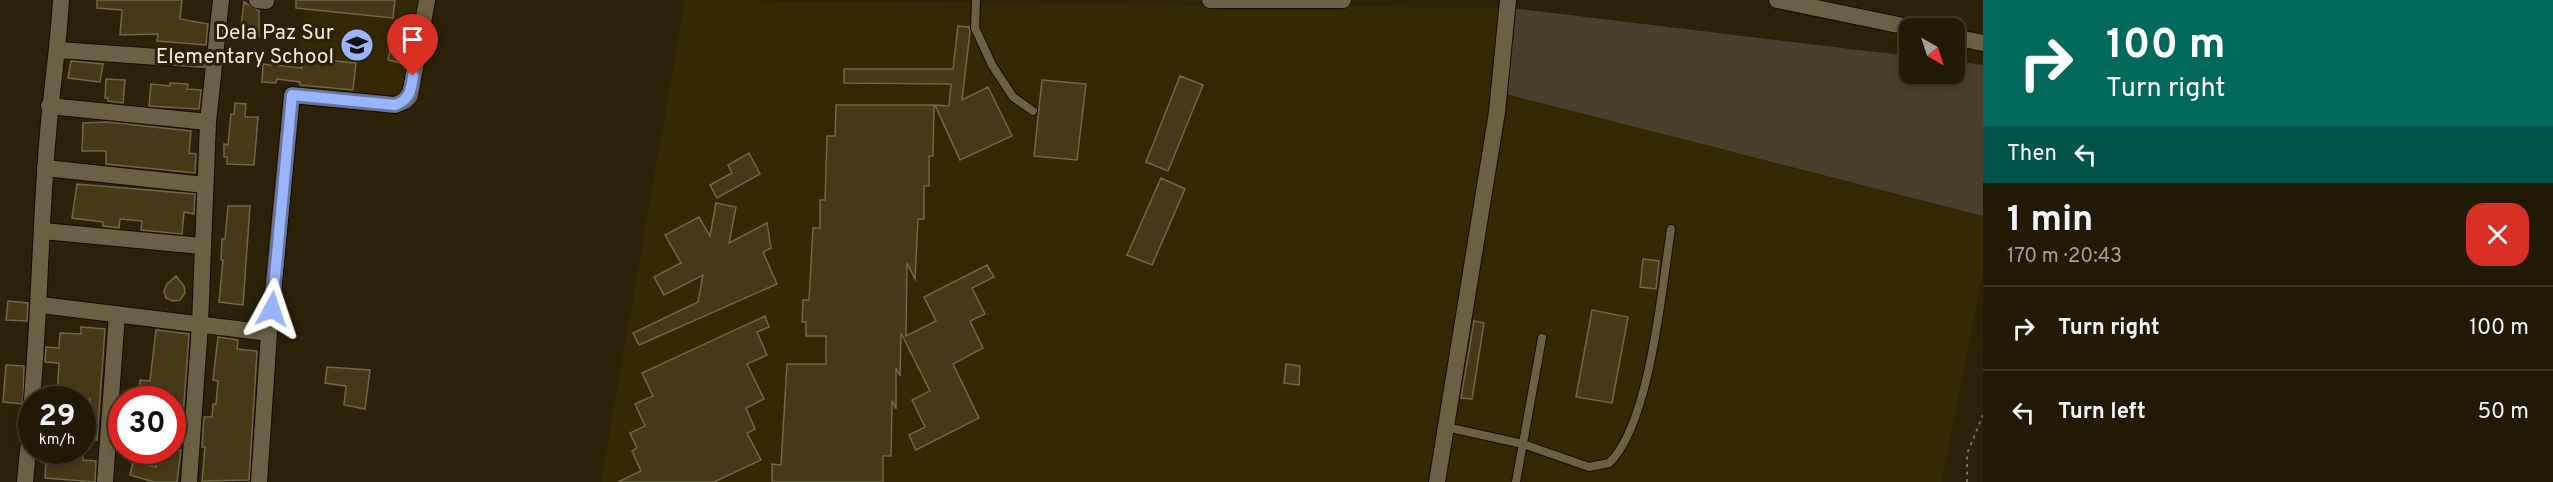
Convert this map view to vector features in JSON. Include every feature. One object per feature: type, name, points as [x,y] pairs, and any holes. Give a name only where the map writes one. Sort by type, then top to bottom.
[{"type":"street","points":[[33,386],[40,305],[45,168],[61,0]]},
{"type":"street","points":[[189,482],[200,324],[201,246],[208,122],[221,0]]},
{"type":"street","points":[[257,0],[266,1]]},
{"type":"street","points":[[259,482],[269,333],[292,95],[395,105],[405,101],[410,96],[427,0]]},
{"type":"street","points":[[1210,0],[1343,0]]},
{"type":"street","points":[[1437,482],[1497,112],[1508,0]]},
{"type":"street","points":[[1777,0],[1899,25]]},
{"type":"street","points":[[1965,39],[1983,43]]},
{"type":"street","points":[[58,50],[215,62]]},
{"type":"street","points":[[50,106],[208,122]]},
{"type":"street","points":[[45,168],[205,185]]},
{"type":"street","points":[[43,231],[201,246]]},
{"type":"street","points":[[40,305],[269,333]]},
{"type":"street","points":[[105,482],[117,314]]},
{"type":"street","points":[[25,482],[27,464]]},
{"type":"lane","points":[[976,0],[975,28],[992,65],[1013,97],[1033,111]]},
{"type":"lane","points":[[1446,427],[1523,444],[1550,456],[1589,467],[1599,467],[1614,458],[1630,433],[1644,395],[1671,229]]},
{"type":"lane","points":[[1516,482],[1542,338]]},
{"type":"path","points":[[1967,482],[1967,454],[1983,415]]},
{"type":"shaded area","name":"Dela Paz Sur Elementary School","points":[[305,0],[423,0],[406,93],[396,100],[296,90]]},
{"type":"shaded area","points":[[685,0],[1511,8],[1502,94],[1983,216],[1983,271],[1942,482],[601,482]]},
{"type":"shaded area","points":[[1511,8],[1899,55],[1899,84],[1965,84],[1965,62],[1983,65],[1983,216],[1502,93]]},
{"type":"building","points":[[97,0],[182,0],[180,19],[208,24],[206,45],[157,41],[158,34],[120,35],[122,10],[97,8]]},
{"type":"building","points":[[296,0],[395,0],[393,18],[296,8]]},
{"type":"building","points":[[244,2],[259,11],[259,36],[240,35]]},
{"type":"building","points":[[396,20],[412,24],[405,64],[388,60]]},
{"type":"building","points":[[958,26],[969,27],[970,32],[962,100],[988,87],[1012,136],[960,160],[935,105],[949,106],[951,84],[844,83],[844,69],[953,69]]},
{"type":"building","points":[[303,58],[356,63],[353,90],[300,85],[300,82],[277,79],[276,83],[262,82],[263,64],[302,68]]},
{"type":"building","points":[[71,61],[103,64],[100,82],[68,78]]},
{"type":"building","points":[[1180,76],[1203,85],[1168,171],[1146,162]]},
{"type":"building","points":[[106,79],[125,80],[123,103],[108,101],[108,98],[105,98]]},
{"type":"building","points":[[1042,80],[1086,84],[1077,160],[1034,156]]},
{"type":"building","points":[[170,83],[188,84],[187,89],[201,90],[199,109],[149,106],[151,84],[170,86]]},
{"type":"building","points":[[235,103],[246,104],[245,117],[258,117],[254,165],[227,164],[227,157],[224,157],[224,144],[228,145],[231,114],[234,114]]},
{"type":"building","points":[[836,105],[934,105],[933,156],[929,156],[929,186],[924,186],[924,219],[918,219],[915,279],[907,263],[906,336],[936,321],[924,297],[987,265],[994,277],[972,288],[985,314],[970,321],[983,348],[953,364],[979,418],[916,450],[909,435],[925,427],[912,400],[930,391],[901,333],[900,376],[896,368],[896,409],[892,401],[891,456],[883,456],[883,482],[772,482],[772,464],[781,465],[787,364],[826,364],[826,336],[806,336],[806,322],[802,322],[803,300],[809,300],[813,228],[820,228],[820,200],[825,200],[827,136],[835,136]]},
{"type":"building","points":[[107,122],[191,131],[189,153],[196,154],[195,173],[106,164],[106,151],[82,151],[83,123]]},
{"type":"building","points":[[749,153],[760,174],[717,198],[710,185],[732,173],[728,165]]},
{"type":"building","points":[[1161,178],[1185,189],[1152,265],[1127,255]]},
{"type":"building","points":[[77,184],[195,194],[194,214],[184,212],[182,234],[141,230],[142,221],[120,219],[119,228],[103,226],[103,222],[72,218]]},
{"type":"building","points":[[716,203],[736,207],[729,243],[767,223],[771,248],[763,252],[777,284],[639,345],[633,333],[698,302],[703,275],[664,295],[654,277],[681,263],[665,235],[699,217],[710,236]]},
{"type":"building","points":[[228,206],[250,206],[243,305],[219,302],[223,260],[221,260],[222,239],[225,239]]},
{"type":"building","points":[[1643,259],[1659,261],[1656,289],[1640,287]]},
{"type":"building","points":[[176,276],[184,286],[185,293],[180,300],[173,301],[166,298],[164,291],[167,284]]},
{"type":"building","points":[[8,301],[28,303],[27,321],[6,320]]},
{"type":"building","points":[[1592,310],[1628,317],[1612,403],[1576,397]]},
{"type":"building","points":[[765,316],[769,327],[757,332],[767,355],[747,364],[764,399],[746,408],[755,429],[747,433],[761,460],[714,482],[618,482],[641,471],[632,451],[637,448],[630,433],[645,426],[635,404],[653,396],[642,373]]},
{"type":"building","points":[[1474,321],[1484,323],[1472,399],[1461,398]]},
{"type":"building","points":[[81,327],[105,329],[97,440],[96,386],[58,386],[59,363],[45,362],[46,347],[59,348],[60,333],[81,334]]},
{"type":"building","points":[[156,330],[189,334],[185,386],[140,386],[140,380],[150,381]]},
{"type":"building","points":[[218,337],[238,340],[237,349],[257,351],[249,480],[202,481],[205,447],[202,447],[204,417],[212,417],[213,404],[216,404],[218,381],[213,380]]},
{"type":"building","points":[[1286,364],[1300,366],[1299,385],[1284,383]]},
{"type":"building","points":[[6,365],[24,366],[23,386],[18,386],[18,404],[3,402]]},
{"type":"building","points":[[327,367],[370,370],[365,409],[344,405],[346,386],[325,383]]},
{"type":"building","points":[[46,464],[96,464],[95,482],[45,478]]},
{"type":"building","points":[[133,464],[156,467],[156,464],[179,464],[177,482],[154,482],[130,475]]},
{"type":"place","name":"Dela Paz Sur Elementary School","points":[[357,45]]},
{"type":"route","points":[[272,309],[292,95],[395,105],[410,96],[413,76]]}]
